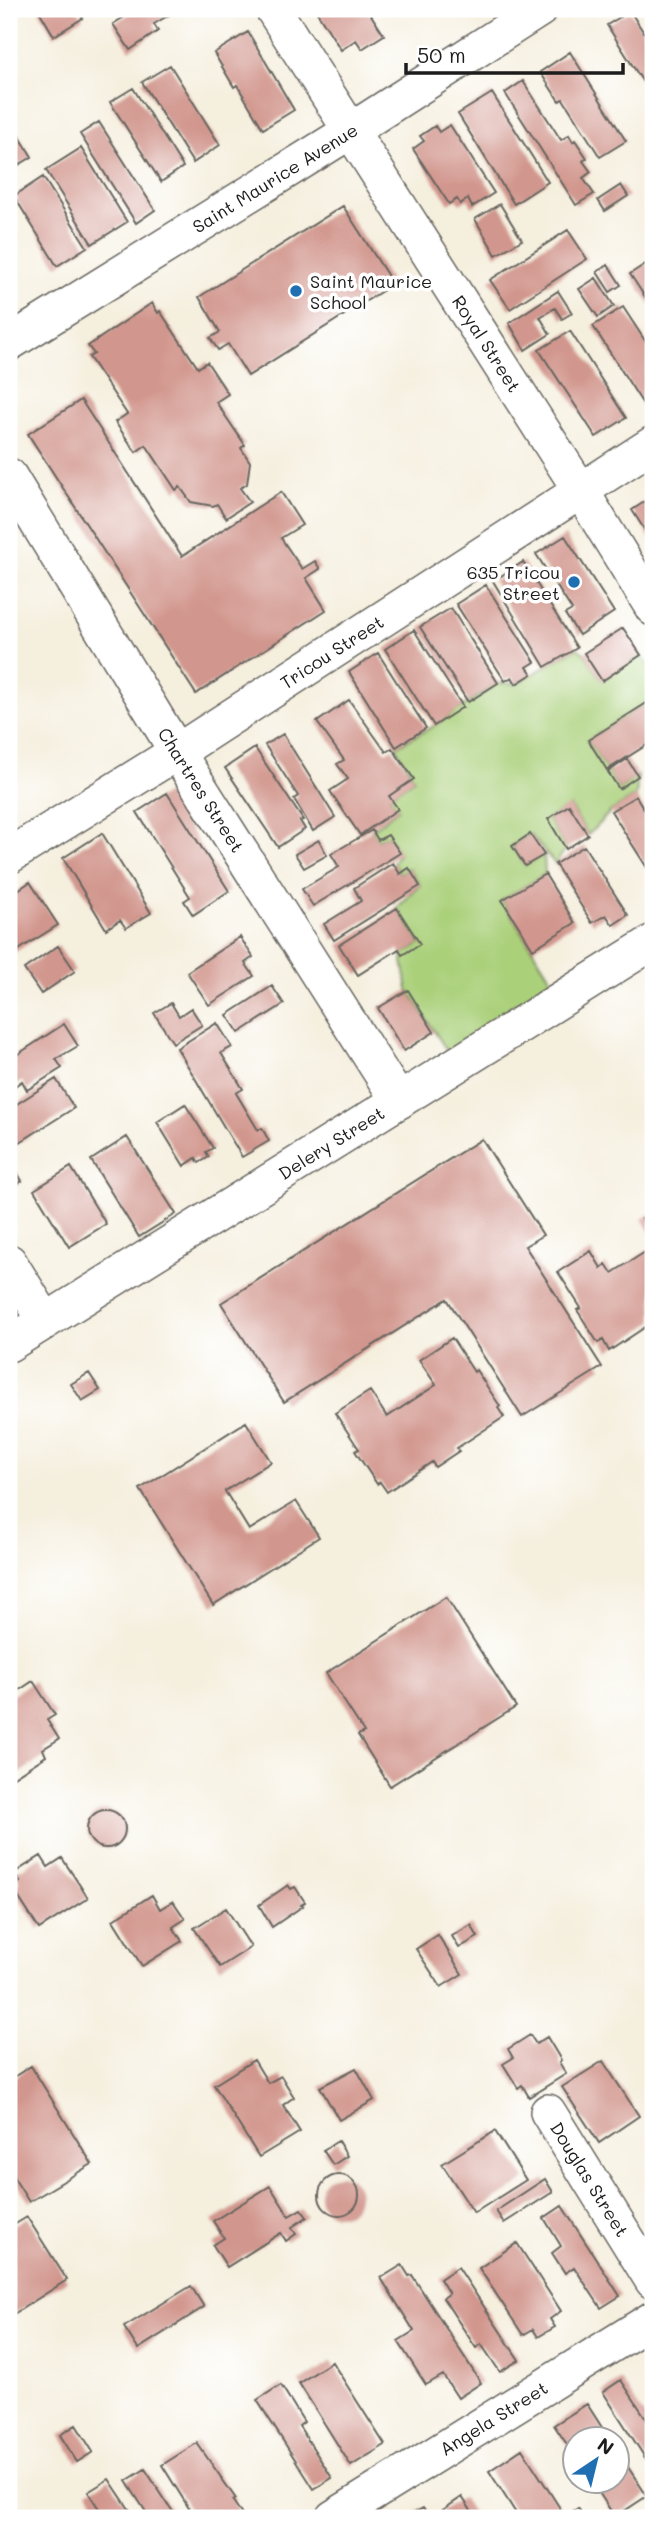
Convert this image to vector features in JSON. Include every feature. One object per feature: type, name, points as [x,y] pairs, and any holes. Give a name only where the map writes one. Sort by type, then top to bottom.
[{"type":"street","name":"Royal Street","points":[[273,9],[653,608]]},
{"type":"street","name":"Saint Maurice Avenue","points":[[9,343],[352,131],[540,9]]},
{"type":"street","name":"Tricou Street","points":[[9,856],[177,752],[653,444]]},
{"type":"street","name":"Chartres Street","points":[[9,476],[177,752],[399,1101]]},
{"type":"street","name":"Delery Street","points":[[9,1344],[653,942]]},
{"type":"street","points":[[9,1262],[45,1320]]},
{"type":"street","name":"Douglas Street","points":[[548,2112],[653,2281]]},
{"type":"street","name":"Angela Street","points":[[333,2518],[653,2319]]},
{"type":"green space","points":[[577,648],[584,653],[602,680],[641,655],[653,671],[653,699],[588,740],[619,789],[638,776],[636,796],[611,811],[588,835],[570,806],[548,819],[566,849],[555,864],[530,834],[512,846],[525,866],[544,855],[545,874],[502,900],[563,998],[456,1065],[408,990],[402,955],[420,944],[397,908],[420,885],[409,868],[400,874],[393,863],[399,853],[388,835],[378,840],[372,830],[398,809],[389,796],[414,779],[396,747],[434,726],[498,683],[516,684]]},
{"type":"building","points":[[38,9],[77,9],[83,18],[54,36]]},
{"type":"building","points":[[137,9],[179,9],[154,24],[158,31],[130,50],[113,24]]},
{"type":"building","points":[[315,9],[367,9],[384,35],[362,49],[356,40],[341,50]]},
{"type":"building","points":[[630,11],[653,47],[653,98],[607,25]]},
{"type":"building","points":[[248,32],[294,110],[263,129],[214,53]]},
{"type":"building","points":[[570,52],[626,141],[600,157],[563,99],[559,101],[540,72]]},
{"type":"building","points":[[170,65],[220,145],[193,163],[142,82]]},
{"type":"building","points":[[523,81],[561,140],[569,135],[587,158],[583,161],[591,172],[583,178],[594,194],[576,205],[505,93]]},
{"type":"building","points":[[133,88],[183,167],[161,182],[110,102]]},
{"type":"building","points":[[492,93],[548,182],[514,204],[458,114]]},
{"type":"building","points":[[99,122],[155,210],[136,223],[80,134]]},
{"type":"building","points":[[450,125],[494,193],[472,207],[468,199],[460,204],[457,199],[449,204],[413,149],[424,141],[420,136],[435,126],[439,132]]},
{"type":"building","points":[[17,132],[32,157],[12,169],[9,163],[9,137]]},
{"type":"building","points":[[81,148],[127,222],[92,244],[46,170]]},
{"type":"building","points":[[43,177],[87,247],[57,266],[14,196]]},
{"type":"building","points":[[621,185],[628,196],[605,211],[598,200]]},
{"type":"building","points":[[500,204],[522,240],[496,255],[475,219]]},
{"type":"building","name":"Saint Maurice School","points":[[343,206],[393,284],[248,376],[228,344],[218,350],[210,338],[220,332],[199,297]]},
{"type":"building","points":[[568,230],[587,259],[510,309],[490,280]]},
{"type":"building","points":[[653,259],[653,309],[630,274]]},
{"type":"building","points":[[608,265],[621,285],[610,292],[597,272]]},
{"type":"building","points":[[596,278],[614,306],[598,317],[579,289]]},
{"type":"building","points":[[558,291],[572,313],[562,319],[555,308],[540,317],[550,334],[525,350],[509,323]]},
{"type":"building","points":[[152,303],[198,368],[207,362],[228,394],[216,402],[245,445],[241,448],[250,462],[247,484],[240,488],[250,502],[226,518],[217,504],[213,506],[191,502],[180,487],[176,490],[146,445],[136,452],[115,422],[127,414],[89,357],[94,354],[88,346]]},
{"type":"building","points":[[623,307],[653,353],[653,397],[643,404],[593,326]]},
{"type":"building","points":[[570,331],[626,418],[596,437],[539,350]]},
{"type":"building","points":[[81,400],[182,556],[281,492],[302,525],[281,538],[302,569],[315,561],[320,569],[306,578],[326,610],[196,694],[28,434]]},
{"type":"building","points":[[649,499],[653,506],[653,543],[632,510]]},
{"type":"building","name":"635 Tricou Street","points":[[565,536],[614,612],[579,635],[565,614],[572,610],[536,554]]},
{"type":"building","points":[[523,562],[577,648],[545,667],[493,581]]},
{"type":"building","points":[[486,585],[535,662],[527,667],[532,674],[516,684],[512,677],[505,681],[456,604]]},
{"type":"building","points":[[451,608],[498,683],[468,702],[420,627]]},
{"type":"building","points":[[623,628],[641,655],[602,681],[584,653]]},
{"type":"building","points":[[414,630],[463,707],[434,726],[385,649]]},
{"type":"building","points":[[378,653],[426,728],[396,747],[349,672]]},
{"type":"building","points":[[653,699],[653,741],[607,770],[588,740]]},
{"type":"building","points":[[349,700],[386,752],[392,748],[414,779],[389,796],[398,809],[360,835],[330,791],[348,779],[337,764],[344,760],[317,722]]},
{"type":"building","points":[[283,734],[335,817],[313,831],[294,799],[298,796],[265,745]]},
{"type":"building","points":[[255,748],[303,820],[300,821],[305,829],[278,847],[225,768]]},
{"type":"building","points":[[627,759],[638,776],[619,789],[608,772]]},
{"type":"building","points":[[167,793],[229,891],[193,915],[184,901],[190,897],[137,812]]},
{"type":"building","points":[[636,796],[653,824],[653,877],[611,811]]},
{"type":"building","points":[[569,805],[588,835],[566,849],[548,819]]},
{"type":"building","points":[[372,830],[378,840],[388,835],[400,853],[313,906],[302,889],[339,867],[331,854]]},
{"type":"building","points":[[102,833],[151,913],[126,928],[120,920],[106,929],[63,858]]},
{"type":"building","points":[[530,834],[544,855],[525,866],[512,846]]},
{"type":"building","points":[[319,840],[327,855],[304,868],[295,854]]},
{"type":"building","points":[[584,846],[628,915],[613,925],[606,915],[592,923],[555,864]]},
{"type":"building","points":[[393,863],[400,874],[409,868],[420,886],[334,940],[324,924],[361,901],[354,888]]},
{"type":"building","points":[[545,874],[575,923],[533,949],[502,900]]},
{"type":"building","points":[[30,882],[58,925],[9,956],[9,896]]},
{"type":"building","points":[[397,908],[420,944],[402,955],[399,949],[358,975],[339,945]]},
{"type":"building","points":[[240,937],[253,957],[245,963],[254,976],[209,1005],[187,972]]},
{"type":"building","points":[[58,946],[75,971],[41,994],[24,969]]},
{"type":"building","points":[[272,986],[284,1004],[239,1033],[227,1015]]},
{"type":"building","points":[[408,990],[434,1032],[404,1051],[378,1008]]},
{"type":"building","points":[[171,1003],[179,1016],[191,1008],[202,1025],[173,1043],[154,1013]]},
{"type":"building","points":[[217,1023],[232,1047],[221,1053],[243,1089],[236,1093],[258,1130],[262,1128],[269,1141],[242,1157],[177,1048]]},
{"type":"building","points":[[64,1024],[78,1046],[56,1059],[62,1068],[27,1090],[22,1081],[9,1090],[9,1060]]},
{"type":"building","points":[[56,1079],[74,1108],[9,1149],[9,1109]]},
{"type":"building","points":[[185,1104],[213,1148],[206,1152],[209,1157],[199,1163],[196,1158],[184,1166],[157,1122]]},
{"type":"building","points":[[127,1137],[176,1214],[139,1237],[91,1160]]},
{"type":"building","points":[[482,1139],[543,1235],[525,1246],[602,1367],[522,1417],[447,1299],[284,1402],[221,1303]]},
{"type":"building","points":[[71,1167],[106,1224],[69,1247],[34,1190]]},
{"type":"building","points":[[15,1169],[22,1181],[9,1190],[9,1173]]},
{"type":"building","points":[[653,1212],[653,1237],[642,1219]]},
{"type":"building","points":[[653,1247],[653,1322],[609,1351],[603,1340],[598,1343],[577,1310],[581,1308],[558,1272],[591,1251],[601,1268],[606,1264],[612,1273]]},
{"type":"building","points":[[452,1338],[500,1406],[498,1408],[504,1417],[457,1448],[459,1451],[435,1467],[432,1462],[387,1492],[380,1482],[377,1484],[355,1451],[359,1449],[335,1413],[370,1391],[387,1417],[436,1385],[419,1360]]},
{"type":"building","points":[[89,1373],[100,1390],[82,1401],[71,1384]]},
{"type":"building","points":[[246,1422],[271,1462],[225,1491],[249,1530],[296,1501],[319,1537],[213,1605],[140,1489]]},
{"type":"building","points":[[446,1597],[516,1707],[390,1786],[358,1735],[364,1732],[326,1673]]},
{"type":"building","points":[[33,1681],[55,1715],[47,1720],[59,1739],[43,1749],[46,1756],[12,1778],[9,1773],[9,1697]]},
{"type":"building","points":[[106,1810],[120,1815],[125,1829],[120,1843],[106,1848],[92,1843],[87,1829],[92,1815]]},
{"type":"building","points":[[41,1856],[48,1867],[62,1858],[88,1898],[39,1929],[12,1887],[20,1882],[14,1873]]},
{"type":"building","points":[[288,1885],[291,1889],[295,1887],[305,1902],[272,1927],[259,1905]]},
{"type":"building","points":[[152,1895],[160,1909],[173,1901],[185,1919],[173,1927],[182,1941],[142,1966],[113,1920]]},
{"type":"building","points":[[226,1908],[251,1947],[220,1967],[194,1928]]},
{"type":"building","points":[[471,1925],[478,1937],[459,1948],[452,1936]]},
{"type":"building","points":[[438,1935],[462,1974],[441,1987],[416,1949]]},
{"type":"building","points":[[530,2035],[536,2044],[547,2037],[566,2074],[529,2097],[522,2085],[518,2088],[503,2064],[513,2058],[508,2049]]},
{"type":"building","points":[[254,2060],[268,2083],[281,2076],[294,2097],[283,2105],[300,2132],[259,2157],[214,2085]]},
{"type":"building","points":[[603,2061],[639,2116],[599,2143],[562,2087]]},
{"type":"building","points":[[31,2066],[92,2164],[29,2202],[9,2170],[9,2080]]},
{"type":"building","points":[[356,2068],[374,2100],[339,2120],[320,2087]]},
{"type":"building","points":[[495,2131],[526,2180],[474,2213],[442,2164]]},
{"type":"building","points":[[338,2141],[347,2156],[333,2165],[323,2150]]},
{"type":"building","points":[[339,2175],[347,2176],[353,2181],[358,2187],[358,2203],[353,2209],[347,2214],[339,2215],[331,2214],[325,2209],[320,2203],[319,2195],[320,2187],[325,2181],[331,2176]]},
{"type":"building","points":[[545,2179],[553,2192],[504,2223],[496,2211]]},
{"type":"building","points":[[270,2186],[289,2216],[301,2209],[307,2217],[292,2227],[296,2234],[286,2241],[281,2233],[227,2267],[213,2245],[224,2238],[213,2221]]},
{"type":"building","points":[[562,2206],[620,2296],[601,2308],[574,2267],[565,2273],[552,2253],[561,2246],[544,2218]]},
{"type":"building","points":[[27,2217],[67,2280],[9,2317],[9,2228]]},
{"type":"building","points":[[517,2243],[561,2311],[550,2319],[555,2327],[538,2337],[533,2329],[523,2335],[479,2268]]},
{"type":"building","points":[[402,2265],[409,2276],[412,2275],[481,2383],[458,2398],[443,2375],[426,2385],[398,2341],[414,2331],[381,2278]]},
{"type":"building","points":[[458,2267],[519,2360],[500,2372],[481,2344],[476,2348],[443,2298],[449,2294],[440,2279]]},
{"type":"building","points":[[191,2286],[204,2307],[138,2349],[124,2327]]},
{"type":"building","points":[[332,2362],[385,2445],[351,2466],[299,2383]]},
{"type":"building","points":[[653,2372],[653,2387],[647,2377]]},
{"type":"building","points":[[621,2380],[653,2429],[653,2470],[630,2434],[630,2426],[625,2426],[603,2392]]},
{"type":"building","points":[[281,2385],[304,2422],[299,2426],[332,2478],[314,2489],[257,2400]]},
{"type":"building","points":[[587,2404],[601,2426],[560,2426],[560,2434],[554,2425]]},
{"type":"building","points":[[76,2425],[93,2452],[77,2462],[60,2435]]},
{"type":"building","points":[[197,2443],[236,2499],[233,2501],[244,2518],[195,2518],[162,2465]]},
{"type":"building","points":[[522,2449],[565,2516],[578,2508],[585,2518],[519,2518],[489,2471]]},
{"type":"building","points":[[145,2469],[177,2518],[150,2518],[126,2481]]},
{"type":"building","points":[[630,2470],[647,2496],[615,2517],[601,2496],[630,2496]]},
{"type":"building","points":[[109,2479],[135,2518],[105,2518],[88,2492]]},
{"type":"building","points":[[462,2497],[476,2518],[431,2518]]},
{"type":"building","points":[[423,2508],[430,2518],[405,2518]]},
{"type":"place","name":"Saint Maurice School","points":[[296,291]]},
{"type":"place","name":"635 Tricou Street","points":[[574,582]]}]
